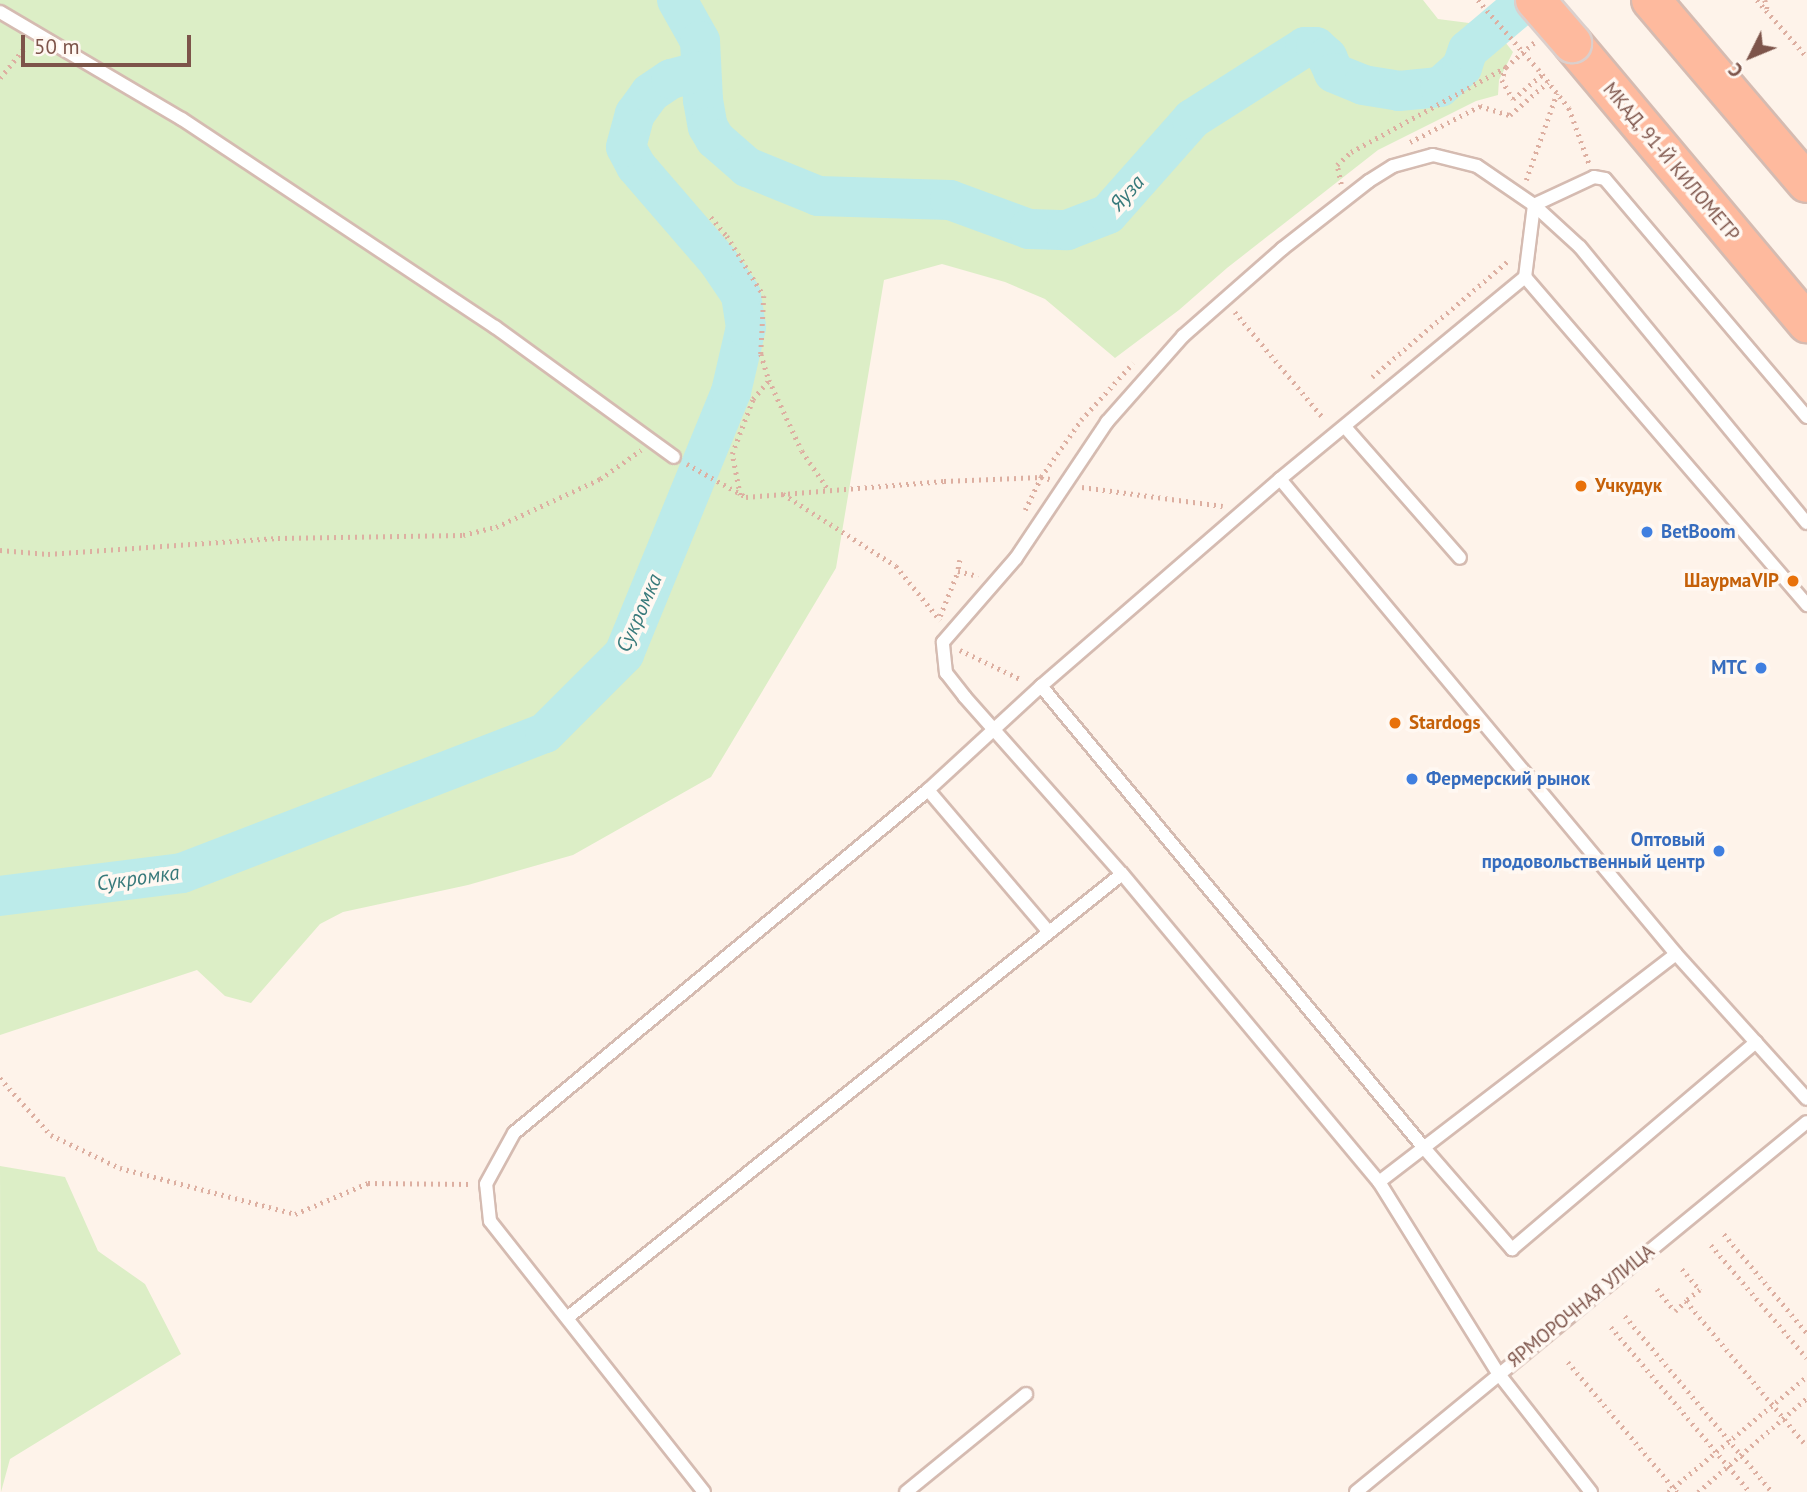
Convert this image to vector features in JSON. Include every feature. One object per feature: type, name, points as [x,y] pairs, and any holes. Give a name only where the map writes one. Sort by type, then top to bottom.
[{"type":"highway","name":"МКАД, 91-Й КИЛОМЕТР","points":[[1535,0],[1807,323]]},
{"type":"highway","points":[[1651,0],[1807,183]]},
{"type":"lane","points":[[0,12],[182,119],[495,327],[674,457]]},
{"type":"lane","points":[[1591,1492],[1498,1373],[1379,1182],[1122,874],[946,673],[943,642],[1016,558],[1107,422],[1144,376],[1224,298],[1327,213],[1393,166],[1433,155],[1448,156],[1477,166],[1534,205],[1580,247],[1807,523]]},
{"type":"lane","points":[[1534,205],[1594,177],[1613,187],[1807,417]]},
{"type":"lane","points":[[704,1492],[489,1221],[486,1184],[514,1133],[928,790],[1041,686],[1280,479],[1525,277],[1534,205]]},
{"type":"lane","points":[[1525,277],[1807,605]]},
{"type":"lane","points":[[1345,427],[1460,558]]},
{"type":"lane","points":[[1280,479],[1676,954],[1807,1099]]},
{"type":"lane","points":[[1041,686],[1425,1149],[1512,1249],[1756,1042]]},
{"type":"lane","points":[[928,790],[1048,931]]},
{"type":"lane","points":[[567,1318],[1122,874]]},
{"type":"lane","points":[[1379,1182],[1676,954]]},
{"type":"lane","name":"ЯРМОРОЧНАЯ УЛИЦА","points":[[1356,1492],[1807,1122]]},
{"type":"lane","points":[[906,1492],[1026,1394]]},
{"type":"path","points":[[1478,0],[1569,108],[1594,177]]},
{"type":"path","points":[[1757,0],[1807,57]]},
{"type":"path","points":[[1765,0],[1768,11]]},
{"type":"path","points":[[0,78],[38,32]]},
{"type":"path","points":[[1351,179],[1341,186],[1337,165],[1350,152],[1506,67],[1502,80],[1513,99],[1542,75]]},
{"type":"path","points":[[1407,143],[1480,106],[1510,114],[1548,82]]},
{"type":"path","points":[[1521,195],[1557,93]]},
{"type":"path","points":[[711,217],[727,236],[764,296],[761,354],[769,380],[802,451],[828,490]]},
{"type":"path","points":[[1364,384],[1517,254]]},
{"type":"path","points":[[1224,298],[1324,419]]},
{"type":"path","points":[[737,494],[733,454],[749,408],[769,380]]},
{"type":"path","points":[[1314,428],[1334,411]]},
{"type":"path","points":[[0,550],[60,554],[278,538],[463,535],[496,527],[600,479],[623,466],[652,441]]},
{"type":"path","points":[[674,457],[737,494],[1041,477],[1065,484],[1223,506]]},
{"type":"path","points":[[1024,513],[1041,477]]},
{"type":"path","points":[[783,493],[897,566],[940,617]]},
{"type":"path","points":[[1212,515],[1233,498]]},
{"type":"path","points":[[960,560],[940,617],[943,642],[1022,680]]},
{"type":"path","points":[[958,571],[984,578]]},
{"type":"path","points":[[982,714],[1033,671]]},
{"type":"path","points":[[0,1078],[51,1135],[120,1168],[295,1214],[368,1183],[486,1184]]},
{"type":"path","points":[[1724,1234],[1807,1334]]},
{"type":"path","points":[[1711,1245],[1807,1358]]},
{"type":"path","points":[[1657,1289],[1675,1311],[1700,1290],[1682,1269]]},
{"type":"path","points":[[1686,1301],[1807,1446]]},
{"type":"path","points":[[1625,1316],[1772,1492]]},
{"type":"path","points":[[1611,1327],[1750,1492]]},
{"type":"path","points":[[1568,1362],[1675,1490]]},
{"type":"path","points":[[1668,1492],[1675,1490],[1716,1451],[1807,1376]]},
{"type":"path","points":[[1698,1492],[1807,1398]]},
{"type":"green space","points":[[0,0],[1423,0],[1438,19],[1469,23],[1483,14],[1513,52],[1499,80],[1498,95],[1476,101],[1378,150],[1115,358],[1045,299],[1005,282],[942,264],[884,280],[836,568],[711,777],[573,855],[468,885],[343,912],[320,924],[251,1003],[225,996],[197,970],[0,1035]]},
{"type":"green space","points":[[0,1166],[65,1177],[98,1251],[145,1284],[181,1354],[10,1459],[1,1492]]},
{"type":"waterway","name":"Яуза","points":[[677,0],[700,41],[703,100],[708,127],[715,139],[747,167],[818,196],[950,200],[1029,229],[1067,230],[1108,214],[1192,119],[1305,47],[1316,47],[1327,57],[1334,73],[1363,85],[1399,91],[1440,87],[1462,67],[1468,50],[1527,0]]},
{"type":"waterway","name":"Сукромка","points":[[0,896],[182,873],[545,733],[624,654],[731,392],[746,327],[741,295],[718,261],[636,166],[626,147],[635,114],[650,93],[671,79],[701,71]]},
{"type":"place","name":"Учкудук","points":[[1581,486]]},
{"type":"place","name":"BetBoom","points":[[1647,532]]},
{"type":"place","name":"ШаурмаVIP","points":[[1793,581]]},
{"type":"place","name":"МТС","points":[[1761,668]]},
{"type":"place","name":"Stardogs","points":[[1395,723]]},
{"type":"place","name":"Фермерский рынок","points":[[1412,779]]},
{"type":"place","name":"Оптовый продовольственный центр","points":[[1719,851]]}]
